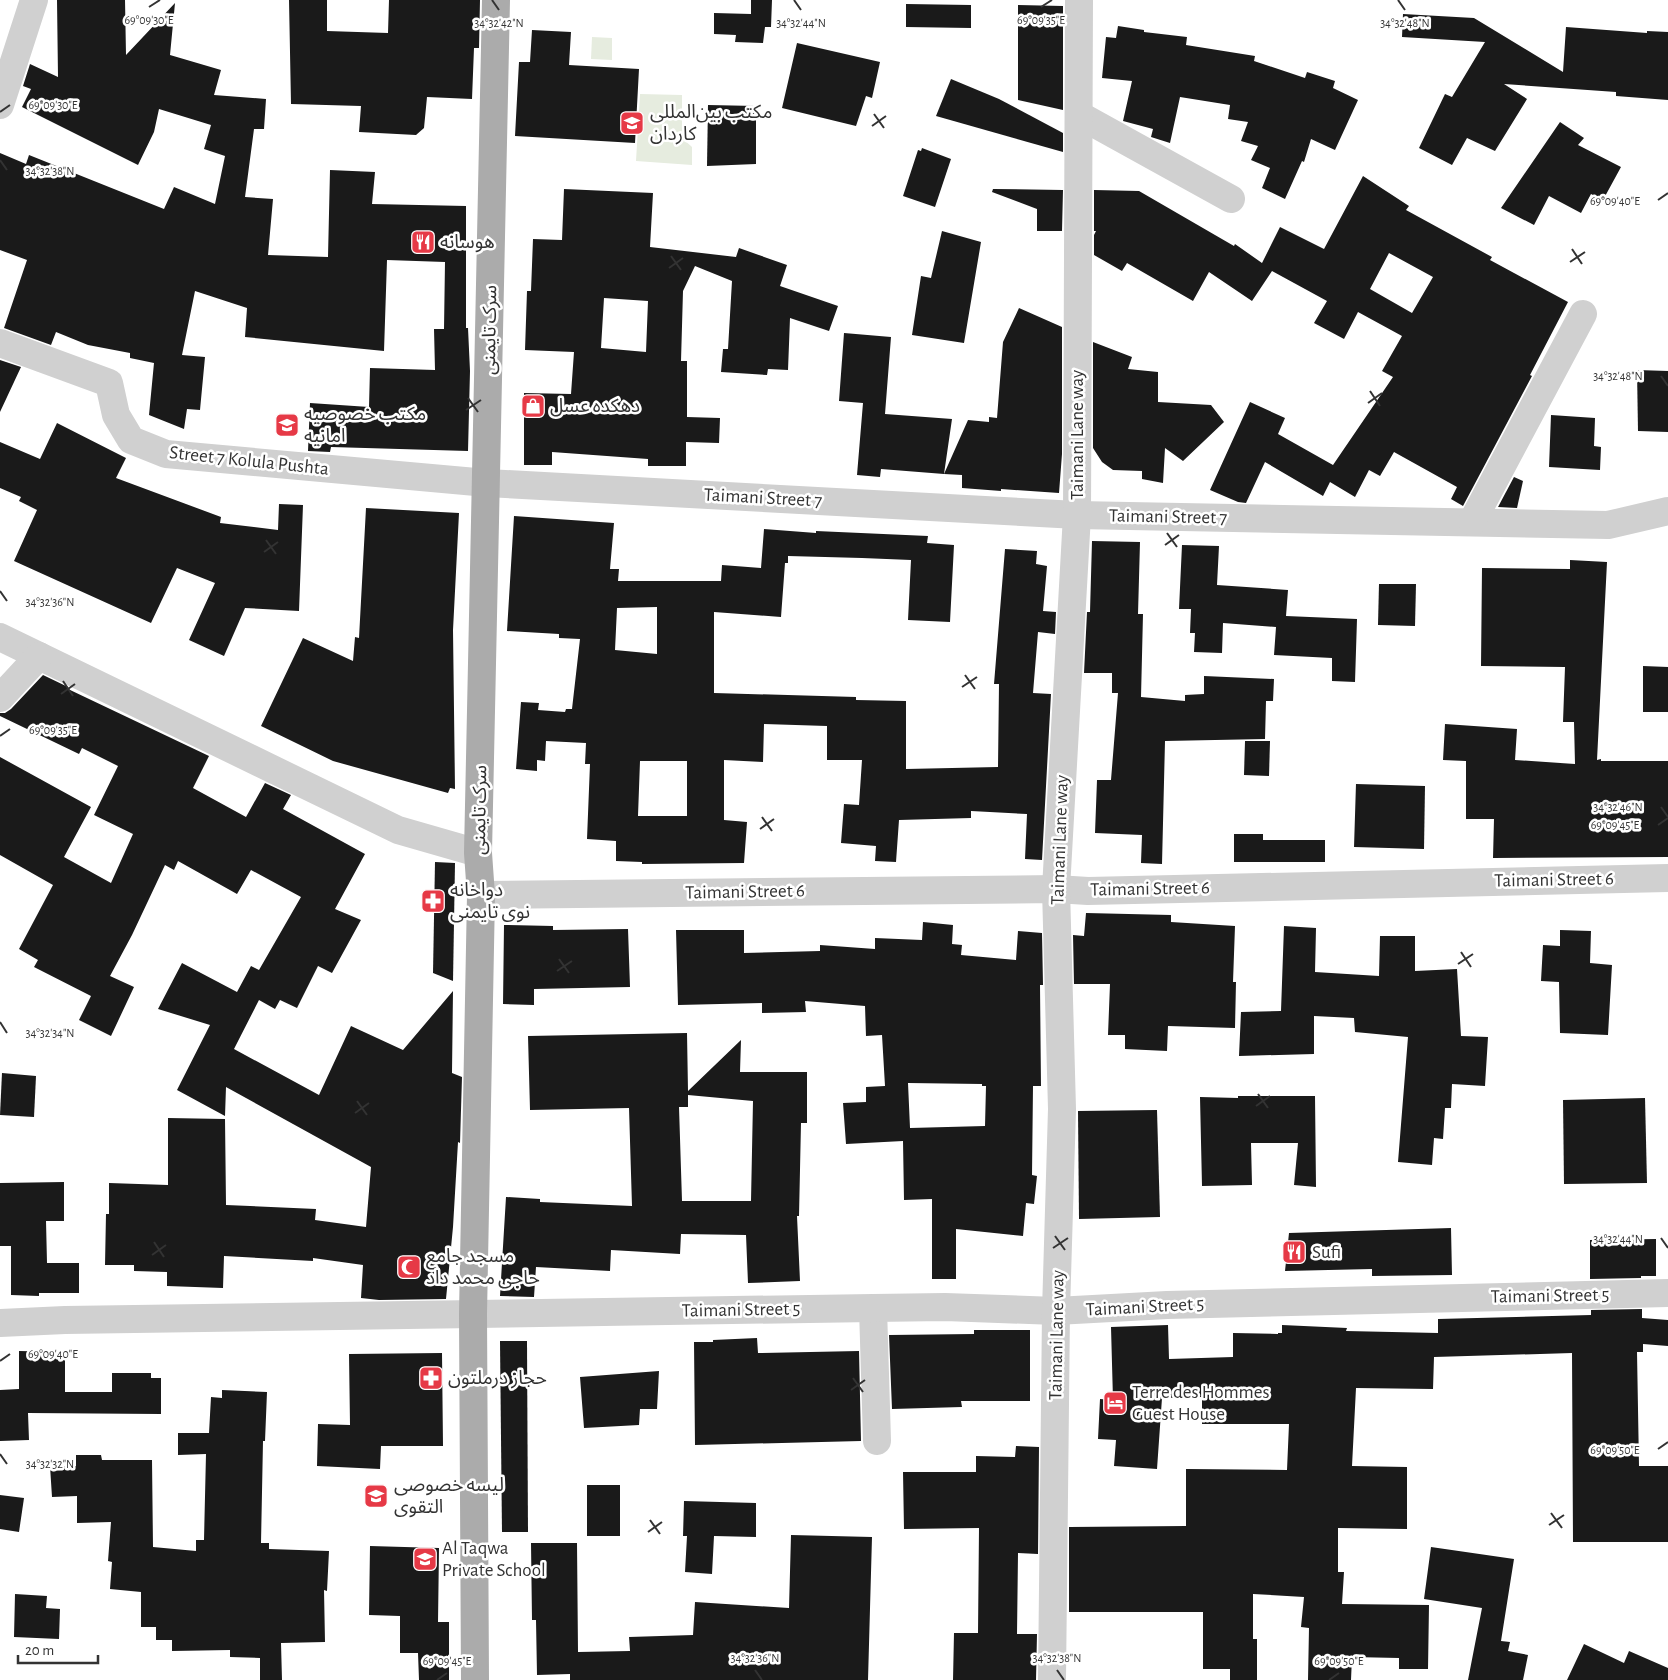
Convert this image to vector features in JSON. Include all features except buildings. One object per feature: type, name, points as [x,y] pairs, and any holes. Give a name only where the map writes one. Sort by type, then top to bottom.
[{"type":"main road","name":"سرک تایمنی","points":[[475,1680],[473,1314],[481,895],[478,853],[496,0]]},
{"type":"street","points":[[0,105],[34,0]]},
{"type":"street","name":"Taimani Lane way","points":[[1052,1680],[1056,1311],[1062,1109],[1056,889],[1077,515],[1079,0]]},
{"type":"street","points":[[1079,115],[1231,199]]},
{"type":"street","points":[[1472,522],[1583,314]]},
{"type":"street","name":"Street 7 Kolula Pushta","points":[[0,343],[109,383],[116,415],[131,440],[166,454],[487,484]]},
{"type":"street","name":"Taimani Street 7","points":[[487,484],[1077,515],[1608,524],[1668,511]]},
{"type":"street","points":[[0,637],[398,830],[478,853]]},
{"type":"street","points":[[0,698],[39,656]]},
{"type":"street","name":"Taimani Street 6","points":[[481,895],[1098,890],[1668,878]]},
{"type":"street","name":"Taimani Street 5","points":[[0,1324],[65,1320],[872,1308],[1056,1311],[1167,1304],[1668,1293]]},
{"type":"street","points":[[872,1308],[877,1441]]},
{"type":"shaded area","points":[[592,37],[612,38],[612,60],[591,59]]},
{"type":"shaded area","points":[[640,94],[682,95],[682,138],[692,147],[692,165],[636,161]]},
{"type":"place","name":"مکتب بین‌المللی کاردان","points":[[632,123]]},
{"type":"place","name":"هوسانه","points":[[423,242]]},
{"type":"place","name":"دهکده عسل","points":[[533,406]]},
{"type":"place","name":"مکتب خصوصیه امانیه","points":[[287,425]]},
{"type":"place","name":"دواخانه نوی تایمنی","points":[[433,901]]},
{"type":"place","name":"Sufi","points":[[1294,1252]]},
{"type":"place","name":"مسجد جامع حاجی محمد داد","points":[[409,1267]]},
{"type":"place","name":"حجاز درملتون","points":[[431,1378]]},
{"type":"place","name":"Terre des Hommes Guest House","points":[[1115,1403]]},
{"type":"place","name":"لیسه خصوصی التقوی","points":[[376,1496]]},
{"type":"place","name":"Al Taqwa Private School","points":[[425,1559]]}]
